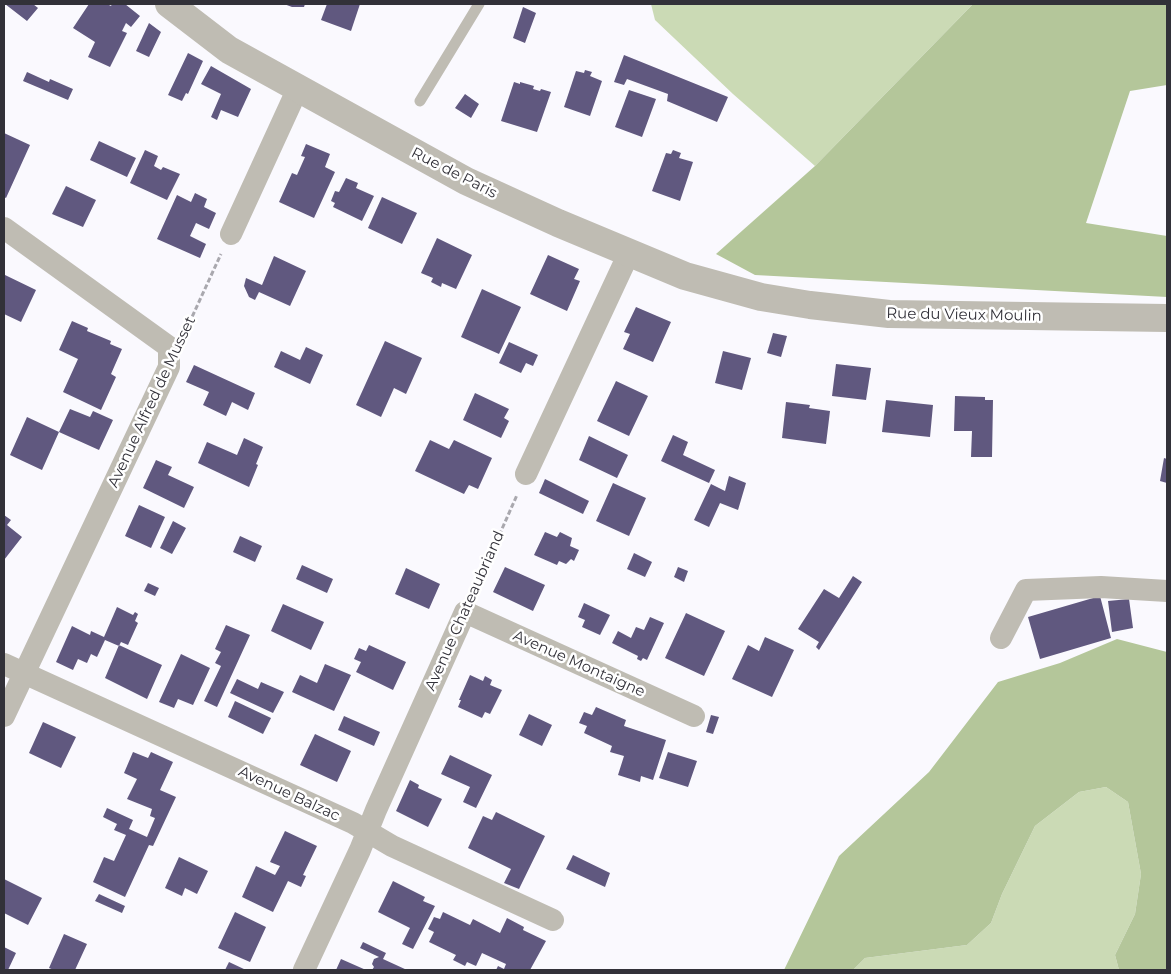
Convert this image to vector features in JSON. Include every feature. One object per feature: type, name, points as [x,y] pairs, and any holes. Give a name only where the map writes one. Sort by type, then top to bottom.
[{"type":"street","name":"Rue de Paris","points":[[168,4],[229,50],[466,181],[558,223],[685,276],[761,297]]},
{"type":"street","points":[[231,234],[298,88]]},
{"type":"street","points":[[4,228],[169,347],[169,367]]},
{"type":"street","points":[[526,474],[629,253]]},
{"type":"street","name":"Rue du Vieux Moulin","points":[[761,297],[889,314],[1167,318]]},
{"type":"street","name":"Avenue Alfred de Musset","points":[[4,716],[13,668],[169,367]]},
{"type":"street","points":[[1001,638],[1026,590],[1101,587],[1167,591]]},
{"type":"street","name":"Avenue Montaigne","points":[[464,612],[694,716]]},
{"type":"street","name":"Avenue Chateaubriand","points":[[304,970],[368,831],[464,612]]},
{"type":"street","name":"Avenue Balzac","points":[[13,668],[368,831],[392,846],[553,920]]},
{"type":"lane","points":[[420,100],[479,4]]},
{"type":"path","name":"Avenue Alfred de Musset","points":[[169,367],[231,234]]},
{"type":"path","name":"Avenue Chateaubriand","points":[[464,612],[526,474]]},
{"type":"green space","points":[[651,4],[973,4],[815,166],[733,94],[655,20]]},
{"type":"green space","points":[[973,4],[1167,4],[1167,85],[1130,91],[1086,223],[1167,236],[1167,297],[755,275],[716,254],[815,166]]},
{"type":"green space","points":[[1117,639],[1167,652],[1167,970],[1119,970],[1115,955],[1135,914],[1141,874],[1128,802],[1106,787],[1079,792],[1035,826],[1002,894],[991,923],[967,945],[865,958],[853,970],[784,970],[839,856],[929,772],[998,682],[1060,663]]},
{"type":"green space","points":[[1106,787],[1128,802],[1141,874],[1135,914],[1115,955],[1119,970],[853,970],[865,958],[967,945],[991,923],[1002,894],[1035,826],[1079,792]]},
{"type":"building","points":[[5,4],[33,4],[38,8],[27,21]]},
{"type":"building","points":[[89,4],[107,4],[111,6],[112,4],[125,4],[140,16],[131,27],[126,23],[122,31],[127,33],[110,67],[88,57],[95,42],[73,28]]},
{"type":"building","points":[[284,4],[305,4],[304,7],[292,7]]},
{"type":"building","points":[[327,4],[360,4],[351,31],[321,20]]},
{"type":"building","points":[[523,7],[536,13],[525,43],[513,38]]},
{"type":"building","points":[[149,23],[161,32],[149,57],[136,51]]},
{"type":"building","points":[[188,53],[203,61],[188,94],[186,93],[182,101],[168,95]]},
{"type":"building","points":[[624,55],[728,97],[717,122],[667,101],[668,94],[627,79],[624,85],[614,82]]},
{"type":"building","points":[[211,66],[251,89],[238,117],[221,110],[217,120],[211,117],[221,94],[201,84]]},
{"type":"building","points":[[585,70],[592,72],[590,76],[602,81],[590,116],[564,107],[576,71],[584,73]]},
{"type":"building","points":[[27,72],[49,82],[50,79],[73,89],[68,100],[23,81]]},
{"type":"building","points":[[514,82],[534,86],[533,89],[540,91],[541,89],[551,92],[537,132],[501,121]]},
{"type":"building","points":[[629,90],[656,99],[642,137],[615,127]]},
{"type":"building","points":[[465,94],[479,104],[471,118],[455,108]]},
{"type":"building","points":[[4,133],[30,145],[6,198],[4,197]]},
{"type":"building","points":[[99,141],[136,158],[127,177],[90,160]]},
{"type":"building","points":[[306,144],[330,154],[325,167],[335,172],[314,218],[279,202],[292,173],[297,175],[305,157],[301,156]]},
{"type":"building","points":[[145,150],[158,156],[154,166],[161,170],[163,167],[180,174],[167,200],[130,183]]},
{"type":"building","points":[[673,150],[681,153],[679,158],[693,162],[680,201],[652,191],[666,153],[671,154]]},
{"type":"building","points":[[346,178],[358,183],[356,188],[374,196],[362,221],[333,207],[335,203],[331,201],[335,191],[339,192]]},
{"type":"building","points":[[66,186],[96,200],[83,227],[52,214]]},
{"type":"building","points":[[195,193],[207,199],[204,207],[216,213],[209,229],[196,223],[190,236],[206,244],[200,258],[157,239],[177,195],[191,202]]},
{"type":"building","points":[[382,197],[417,213],[402,244],[368,228]]},
{"type":"building","points":[[437,238],[472,255],[456,289],[442,283],[441,287],[431,282],[433,278],[421,273]]},
{"type":"building","points":[[548,255],[579,269],[574,279],[580,281],[567,311],[530,294]]},
{"type":"building","points":[[274,256],[306,271],[290,306],[259,292],[255,300],[249,297],[244,286],[246,278],[262,285]]},
{"type":"building","points":[[5,275],[36,290],[21,322],[4,314]]},
{"type":"building","points":[[482,289],[521,307],[499,354],[461,337]]},
{"type":"building","points":[[636,307],[671,322],[653,362],[623,349],[630,334],[624,332]]},
{"type":"building","points":[[72,321],[88,328],[87,331],[111,341],[110,344],[122,349],[111,374],[116,377],[101,410],[63,392],[78,359],[59,350]]},
{"type":"building","points":[[773,333],[787,336],[781,357],[767,353]]},
{"type":"building","points":[[385,341],[422,358],[406,394],[394,388],[381,417],[356,405]]},
{"type":"building","points":[[509,342],[538,355],[533,366],[526,363],[521,373],[499,363]]},
{"type":"building","points":[[306,347],[323,355],[310,384],[274,367],[281,351],[300,360]]},
{"type":"building","points":[[723,351],[751,358],[742,390],[715,383]]},
{"type":"building","points":[[836,364],[871,368],[866,400],[832,396]]},
{"type":"building","points":[[194,365],[255,393],[248,410],[232,402],[226,416],[203,405],[209,392],[186,382]]},
{"type":"building","points":[[616,381],[648,396],[629,436],[597,421]]},
{"type":"building","points":[[475,393],[509,409],[504,418],[509,421],[501,438],[463,420]]},
{"type":"building","points":[[955,396],[985,397],[985,400],[993,400],[992,457],[971,457],[972,431],[954,431]]},
{"type":"building","points":[[886,400],[933,405],[930,437],[882,432]]},
{"type":"building","points":[[786,402],[810,405],[809,408],[830,411],[826,444],[782,438]]},
{"type":"building","points":[[70,409],[90,417],[93,411],[113,420],[99,450],[59,432]]},
{"type":"building","points":[[27,417],[59,432],[42,470],[10,455]]},
{"type":"building","points":[[673,435],[688,442],[683,455],[715,470],[709,483],[661,461]]},
{"type":"building","points":[[589,436],[628,455],[617,478],[579,460]]},
{"type":"building","points":[[244,438],[263,447],[249,487],[198,463],[207,442],[237,455]]},
{"type":"building","points":[[430,440],[449,449],[454,440],[492,458],[478,489],[469,485],[464,494],[415,471]]},
{"type":"building","points":[[1164,458],[1167,459],[1167,483],[1160,481]]},
{"type":"building","points":[[156,460],[172,467],[168,475],[194,487],[184,508],[143,488]]},
{"type":"building","points":[[729,476],[746,483],[738,510],[720,503],[709,527],[694,520],[711,484],[725,491]]},
{"type":"building","points":[[545,479],[589,501],[583,514],[539,493]]},
{"type":"building","points":[[613,483],[646,498],[629,536],[596,521]]},
{"type":"building","points":[[139,505],[165,517],[151,548],[125,536]]},
{"type":"building","points":[[4,515],[11,520],[7,525],[22,537],[4,560]]},
{"type":"building","points":[[173,521],[186,528],[172,554],[160,548]]},
{"type":"building","points":[[545,532],[557,537],[560,532],[572,538],[570,546],[579,550],[574,561],[571,559],[566,564],[559,561],[557,565],[534,555]]},
{"type":"building","points":[[240,536],[262,546],[255,562],[233,552]]},
{"type":"building","points":[[634,553],[652,562],[645,577],[627,569]]},
{"type":"building","points":[[302,565],[333,579],[327,593],[296,579]]},
{"type":"building","points":[[505,567],[545,585],[533,611],[493,592]]},
{"type":"building","points":[[678,567],[688,571],[684,582],[674,577]]},
{"type":"building","points":[[406,568],[440,584],[429,609],[395,594]]},
{"type":"building","points":[[853,576],[862,582],[819,650],[816,647],[819,642],[798,629],[824,589],[839,598]]},
{"type":"building","points":[[148,583],[159,588],[155,596],[144,591]]},
{"type":"building","points":[[1100,596],[1111,638],[1040,659],[1028,617]]},
{"type":"building","points":[[1129,599],[1133,628],[1112,632],[1108,601]]},
{"type":"building","points":[[584,603],[610,615],[600,635],[582,627],[585,620],[578,617]]},
{"type":"building","points":[[283,604],[324,622],[311,650],[271,631]]},
{"type":"building","points":[[117,607],[133,615],[135,612],[138,614],[135,621],[138,623],[128,645],[121,642],[119,646],[105,640],[97,657],[91,654],[87,663],[78,659],[73,670],[56,662],[72,626],[90,635],[91,631],[104,637]]},
{"type":"building","points":[[686,613],[725,631],[704,676],[665,658]]},
{"type":"building","points":[[650,617],[664,623],[647,660],[643,658],[641,661],[637,659],[638,656],[612,643],[618,631],[631,638],[636,627],[644,630]]},
{"type":"building","points":[[226,625],[250,635],[217,707],[204,701],[221,666],[215,663],[221,652],[215,649]]},
{"type":"building","points":[[765,637],[794,650],[772,697],[732,679],[748,645],[759,651]]},
{"type":"building","points":[[119,645],[162,665],[147,699],[105,678]]},
{"type":"building","points":[[369,645],[406,662],[393,690],[356,672],[361,662],[354,659],[359,648],[366,651]]},
{"type":"building","points":[[181,654],[210,668],[193,705],[178,699],[174,708],[159,702]]},
{"type":"building","points":[[325,664],[351,675],[334,711],[292,692],[300,675],[317,683]]},
{"type":"building","points":[[470,675],[483,681],[485,676],[492,680],[490,685],[502,690],[490,714],[485,712],[482,718],[458,707],[461,700],[459,700]]},
{"type":"building","points":[[237,679],[258,689],[261,682],[284,692],[273,713],[230,693]]},
{"type":"building","points":[[235,701],[271,718],[263,734],[228,717]]},
{"type":"building","points":[[596,707],[626,720],[624,726],[666,740],[653,780],[641,776],[640,782],[618,775],[624,756],[610,752],[612,746],[584,733],[587,726],[579,723],[584,712],[592,715]]},
{"type":"building","points":[[529,714],[552,725],[542,746],[519,735]]},
{"type":"building","points":[[711,715],[719,717],[713,734],[706,732]]},
{"type":"building","points":[[344,716],[380,732],[374,746],[338,730]]},
{"type":"building","points":[[43,722],[76,737],[61,768],[29,753]]},
{"type":"building","points":[[315,734],[351,751],[337,782],[300,765]]},
{"type":"building","points":[[133,752],[148,758],[151,752],[173,762],[160,790],[176,797],[153,846],[149,845],[125,897],[93,882],[104,857],[114,861],[126,835],[114,830],[117,824],[103,817],[107,808],[133,820],[129,829],[147,837],[155,818],[150,816],[152,809],[127,799],[137,779],[124,773]]},
{"type":"building","points":[[668,752],[697,761],[688,787],[659,778]]},
{"type":"building","points":[[450,755],[492,775],[476,808],[463,802],[470,787],[441,774]]},
{"type":"building","points":[[410,780],[419,785],[418,788],[442,799],[428,827],[396,811]]},
{"type":"building","points":[[496,812],[545,836],[519,889],[504,883],[511,869],[468,848],[483,816],[492,820]]},
{"type":"building","points":[[285,831],[317,846],[303,875],[306,876],[301,887],[288,881],[273,912],[242,897],[256,866],[275,875],[280,866],[270,862]]},
{"type":"building","points":[[573,855],[610,873],[605,887],[566,869]]},
{"type":"building","points":[[179,857],[208,871],[197,894],[185,888],[182,896],[165,888]]},
{"type":"building","points":[[4,879],[42,898],[28,925],[4,913]]},
{"type":"building","points":[[393,881],[425,897],[423,901],[435,906],[413,949],[402,944],[410,928],[378,912]]},
{"type":"building","points":[[99,894],[125,906],[122,913],[95,901]]},
{"type":"building","points":[[235,912],[266,927],[250,962],[218,948]]},
{"type":"building","points":[[443,912],[470,925],[473,919],[500,933],[507,918],[524,927],[523,930],[546,941],[530,970],[496,970],[498,966],[504,969],[506,964],[482,953],[476,966],[467,962],[465,966],[453,960],[456,955],[429,942],[434,932],[428,929],[434,917],[440,919]]},
{"type":"building","points":[[64,934],[87,944],[75,970],[54,970],[49,968]]},
{"type":"building","points":[[363,942],[386,953],[383,959],[407,970],[372,970],[374,959],[379,957],[360,948]]},
{"type":"building","points":[[4,947],[16,953],[8,970],[4,970]]},
{"type":"building","points":[[341,959],[366,970],[336,970]]},
{"type":"building","points":[[229,962],[246,970],[225,970]]}]
